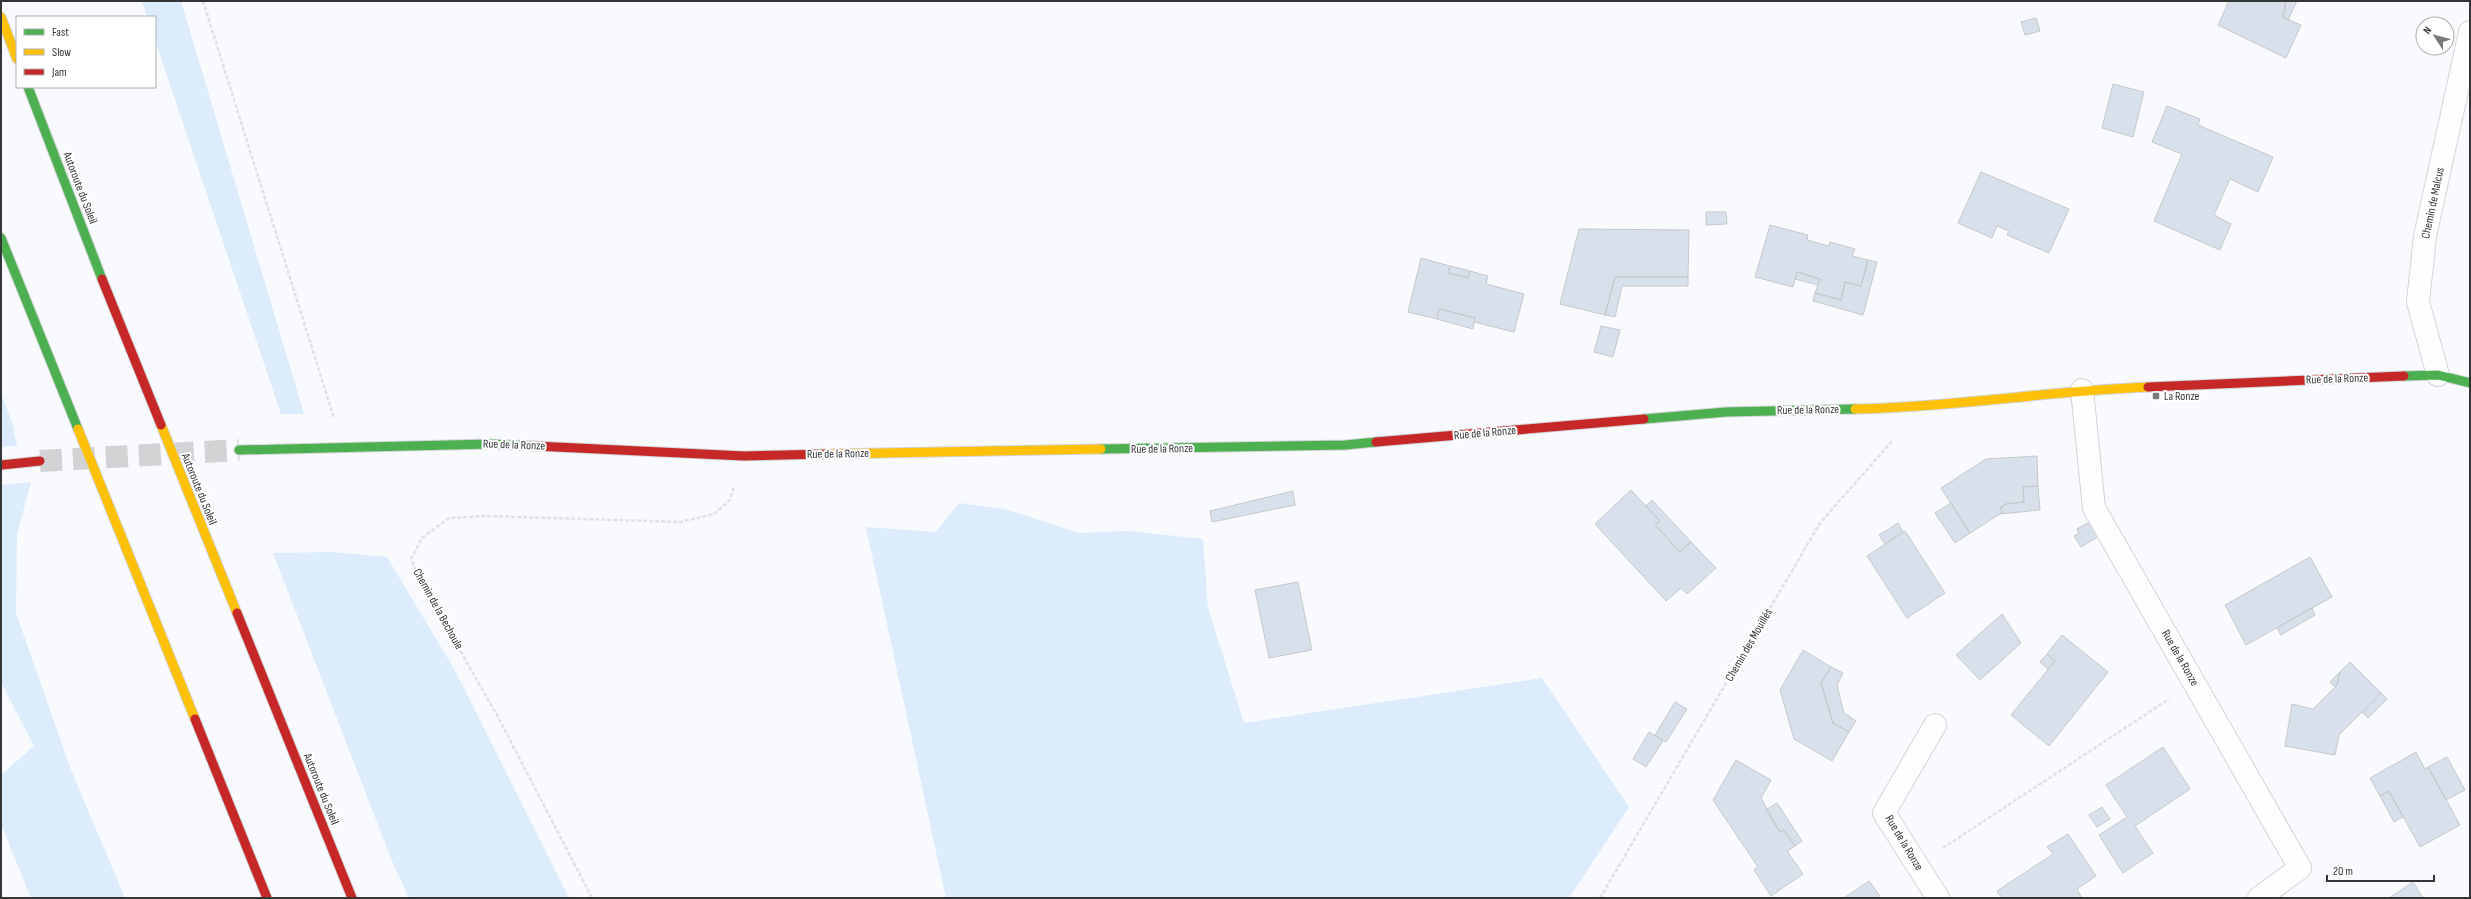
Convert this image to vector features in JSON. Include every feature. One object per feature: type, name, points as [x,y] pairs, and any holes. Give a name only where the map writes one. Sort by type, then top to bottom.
[{"type":"main road","points":[[1,17],[16,56]]},
{"type":"main road","name":"Autoroute du Soleil","points":[[28,88],[109,297],[352,898]]},
{"type":"main road","points":[[1,238],[267,898]]},
{"type":"main road","name":"Rue de la Ronze","points":[[239,450],[490,444],[744,456],[1345,445],[1726,412],[1920,408],[2082,390],[2438,375],[2470,383]]},
{"type":"main road","points":[[1,465],[40,461]]},
{"type":"street","name":"Chemin de Malcus","points":[[2438,375],[2418,302],[2426,236],[2470,32]]},
{"type":"street","name":"Rue de la Ronze","points":[[2082,390],[2094,508],[2300,868],[2259,898]]},
{"type":"street","name":"Rue de la Ronze","points":[[1935,725],[1884,813],[1938,898]]},
{"type":"path","points":[[203,1],[343,447]]},
{"type":"path","name":"Chemin des Mouillés","points":[[1600,898],[1820,523],[1920,408]]},
{"type":"path","name":"Chemin de la Bechoule","points":[[592,898],[498,716],[421,582],[411,559],[422,538],[449,518],[486,516],[680,522],[714,514],[730,500],[744,456]]},
{"type":"path","points":[[1917,865],[2194,683]]},
{"type":"shaded area","points":[[142,1],[181,1],[304,414],[281,414],[156,43],[156,16],[147,16]]},
{"type":"shaded area","points":[[1,393],[13,425],[17,446],[1,447]]},
{"type":"shaded area","points":[[31,482],[17,534],[16,613],[71,770],[125,898],[31,898],[1,824],[1,775],[34,746],[1,682],[1,485]]},
{"type":"shaded area","points":[[959,503],[1005,509],[1079,533],[1128,531],[1203,539],[1208,608],[1244,723],[1542,678],[1629,807],[1569,898],[946,898],[866,527],[936,532]]},
{"type":"shaded area","points":[[331,552],[387,557],[453,667],[569,898],[409,898],[392,861],[273,553]]},
{"type":"building","points":[[2229,1],[2285,1],[2285,10],[2282,17],[2301,25],[2286,58],[2218,25]]},
{"type":"building","points":[[2285,1],[2297,1],[2288,20],[2282,17],[2285,10]]},
{"type":"building","points":[[2036,18],[2040,31],[2025,35],[2021,22]]},
{"type":"building","points":[[2113,84],[2144,92],[2133,137],[2102,128]]},
{"type":"building","points":[[2167,106],[2200,119],[2198,125],[2273,157],[2258,192],[2230,179],[2214,215],[2231,224],[2220,250],[2154,221],[2182,154],[2152,142]]},
{"type":"building","points":[[1981,172],[2069,209],[2049,253],[2007,235],[2009,231],[1997,226],[1992,238],[1958,223]]},
{"type":"building","points":[[1706,212],[1726,212],[1727,224],[1706,225]]},
{"type":"building","points":[[1770,225],[1808,235],[1807,240],[1829,246],[1830,242],[1855,249],[1852,256],[1868,260],[1861,286],[1845,282],[1841,300],[1815,293],[1820,279],[1797,272],[1793,287],[1755,277]]},
{"type":"building","points":[[1579,229],[1689,230],[1688,277],[1615,277],[1605,315],[1560,304]]},
{"type":"building","points":[[1421,258],[1450,266],[1448,273],[1468,278],[1470,271],[1488,276],[1486,284],[1524,294],[1514,332],[1474,322],[1475,318],[1439,309],[1437,319],[1408,312]]},
{"type":"building","points":[[1868,260],[1877,262],[1863,315],[1813,301],[1815,293],[1841,300],[1845,282],[1861,286]]},
{"type":"building","points":[[1450,266],[1470,271],[1468,277],[1448,273]]},
{"type":"building","points":[[1797,272],[1820,279],[1818,285],[1795,279]]},
{"type":"building","points":[[1615,277],[1688,277],[1688,286],[1622,286],[1615,317],[1605,315]]},
{"type":"building","points":[[1439,309],[1475,318],[1473,329],[1437,319]]},
{"type":"building","points":[[1601,326],[1620,330],[1613,357],[1594,352]]},
{"type":"building","points":[[2037,456],[2038,486],[2023,487],[2024,502],[2006,504],[2000,508],[2003,512],[1970,533],[1941,488],[1986,459]]},
{"type":"building","points":[[2038,486],[2040,510],[2000,514],[2003,512],[2000,508],[2006,504],[2024,502],[2023,487]]},
{"type":"building","points":[[1631,490],[1660,521],[1655,525],[1680,552],[1691,542],[1716,568],[1687,594],[1681,588],[1666,601],[1595,524]]},
{"type":"building","points":[[1293,491],[1295,505],[1212,522],[1210,511]]},
{"type":"building","points":[[1652,500],[1691,542],[1680,552],[1655,525],[1660,521],[1646,506]]},
{"type":"building","points":[[1951,503],[1970,533],[1955,543],[1935,513]]},
{"type":"building","points":[[2095,519],[2098,537],[2081,547],[2074,536],[2079,533],[2077,529]]},
{"type":"building","points":[[1898,523],[1903,532],[1885,544],[1879,535]]},
{"type":"building","points":[[1905,531],[1945,593],[1907,618],[1867,556]]},
{"type":"building","points":[[2310,557],[2332,597],[2246,645],[2225,605]]},
{"type":"building","points":[[1298,582],[1312,650],[1269,658],[1255,590]]},
{"type":"building","points":[[2312,608],[2315,615],[2281,635],[2277,628]]},
{"type":"building","points":[[2002,614],[2021,643],[1980,680],[1956,655]]},
{"type":"building","points":[[2062,635],[2108,672],[2049,746],[2011,715],[2055,661],[2047,654]]},
{"type":"building","points":[[1803,650],[1831,667],[1821,683],[1833,723],[1849,732],[1832,761],[1794,739],[1780,690]]},
{"type":"building","points":[[2047,654],[2055,661],[2048,669],[2040,662]]},
{"type":"building","points":[[2350,662],[2381,693],[2339,735],[2335,755],[2285,746],[2292,704],[2313,709],[2337,685],[2340,672]]},
{"type":"building","points":[[1831,667],[1843,673],[1837,685],[1844,713],[1856,721],[1849,732],[1833,723],[1821,683]]},
{"type":"building","points":[[2340,672],[2337,685],[2335,687],[2330,682]]},
{"type":"building","points":[[2381,693],[2387,699],[2368,718],[2362,712]]},
{"type":"building","points":[[1675,702],[1687,709],[1666,742],[1655,735]]},
{"type":"building","points":[[1649,732],[1663,741],[1646,767],[1633,759]]},
{"type":"building","points":[[2163,747],[2190,789],[2135,826],[2153,853],[2123,873],[2099,835],[2127,817],[2106,785]]},
{"type":"building","points":[[2416,752],[2425,769],[2428,767],[2460,825],[2420,847],[2389,791],[2380,796],[2370,778]]},
{"type":"building","points":[[2447,757],[2465,790],[2446,800],[2428,767]]},
{"type":"building","points":[[1736,760],[1771,780],[1761,798],[1780,832],[1784,830],[1795,846],[1787,851],[1803,874],[1771,896],[1754,870],[1758,867],[1713,800]]},
{"type":"building","points":[[2389,791],[2403,817],[2394,822],[2380,796]]},
{"type":"building","points":[[1777,803],[1802,841],[1795,846],[1784,830],[1780,832],[1766,810]]},
{"type":"building","points":[[2102,807],[2110,819],[2097,827],[2089,815]]},
{"type":"building","points":[[2068,834],[2096,876],[2077,889],[2082,898],[2002,898],[1997,891],[2053,854],[2047,847]]},
{"type":"building","points":[[1869,881],[1880,896],[1877,898],[1844,898]]},
{"type":"building","points":[[2413,882],[2423,898],[2389,898]]},
{"type":"tunnel","points":[[40,461],[239,450]]},
{"type":"traffic: fast","points":[[28,88],[102,279]]},
{"type":"traffic: fast","points":[[1,238],[78,429]]},
{"type":"traffic: fast","points":[[2404,376],[2438,375],[2470,383]]},
{"type":"traffic: fast","points":[[1644,419],[1726,412],[1855,409]]},
{"type":"traffic: fast","points":[[1101,449],[1345,445],[1376,442]]},
{"type":"traffic: fast","points":[[239,450],[490,444],[535,446]]},
{"type":"traffic: slow","points":[[1,17],[16,56]]},
{"type":"traffic: slow","points":[[1855,409],[1892,408],[2148,387]]},
{"type":"traffic: slow","points":[[161,425],[237,613]]},
{"type":"traffic: slow","points":[[78,429],[195,719]]},
{"type":"traffic: slow","points":[[827,454],[1101,449]]},
{"type":"traffic: jam","points":[[102,279],[161,425]]},
{"type":"traffic: jam","points":[[2148,387],[2404,376]]},
{"type":"traffic: jam","points":[[1376,442],[1644,419]]},
{"type":"traffic: jam","points":[[535,446],[744,456],[827,454]]},
{"type":"traffic: jam","points":[[1,465],[40,461]]},
{"type":"traffic: jam","points":[[237,613],[352,898]]},
{"type":"traffic: jam","points":[[195,719],[267,898]]},
{"type":"place","name":"La Ronze","points":[[2156,396]]}]
